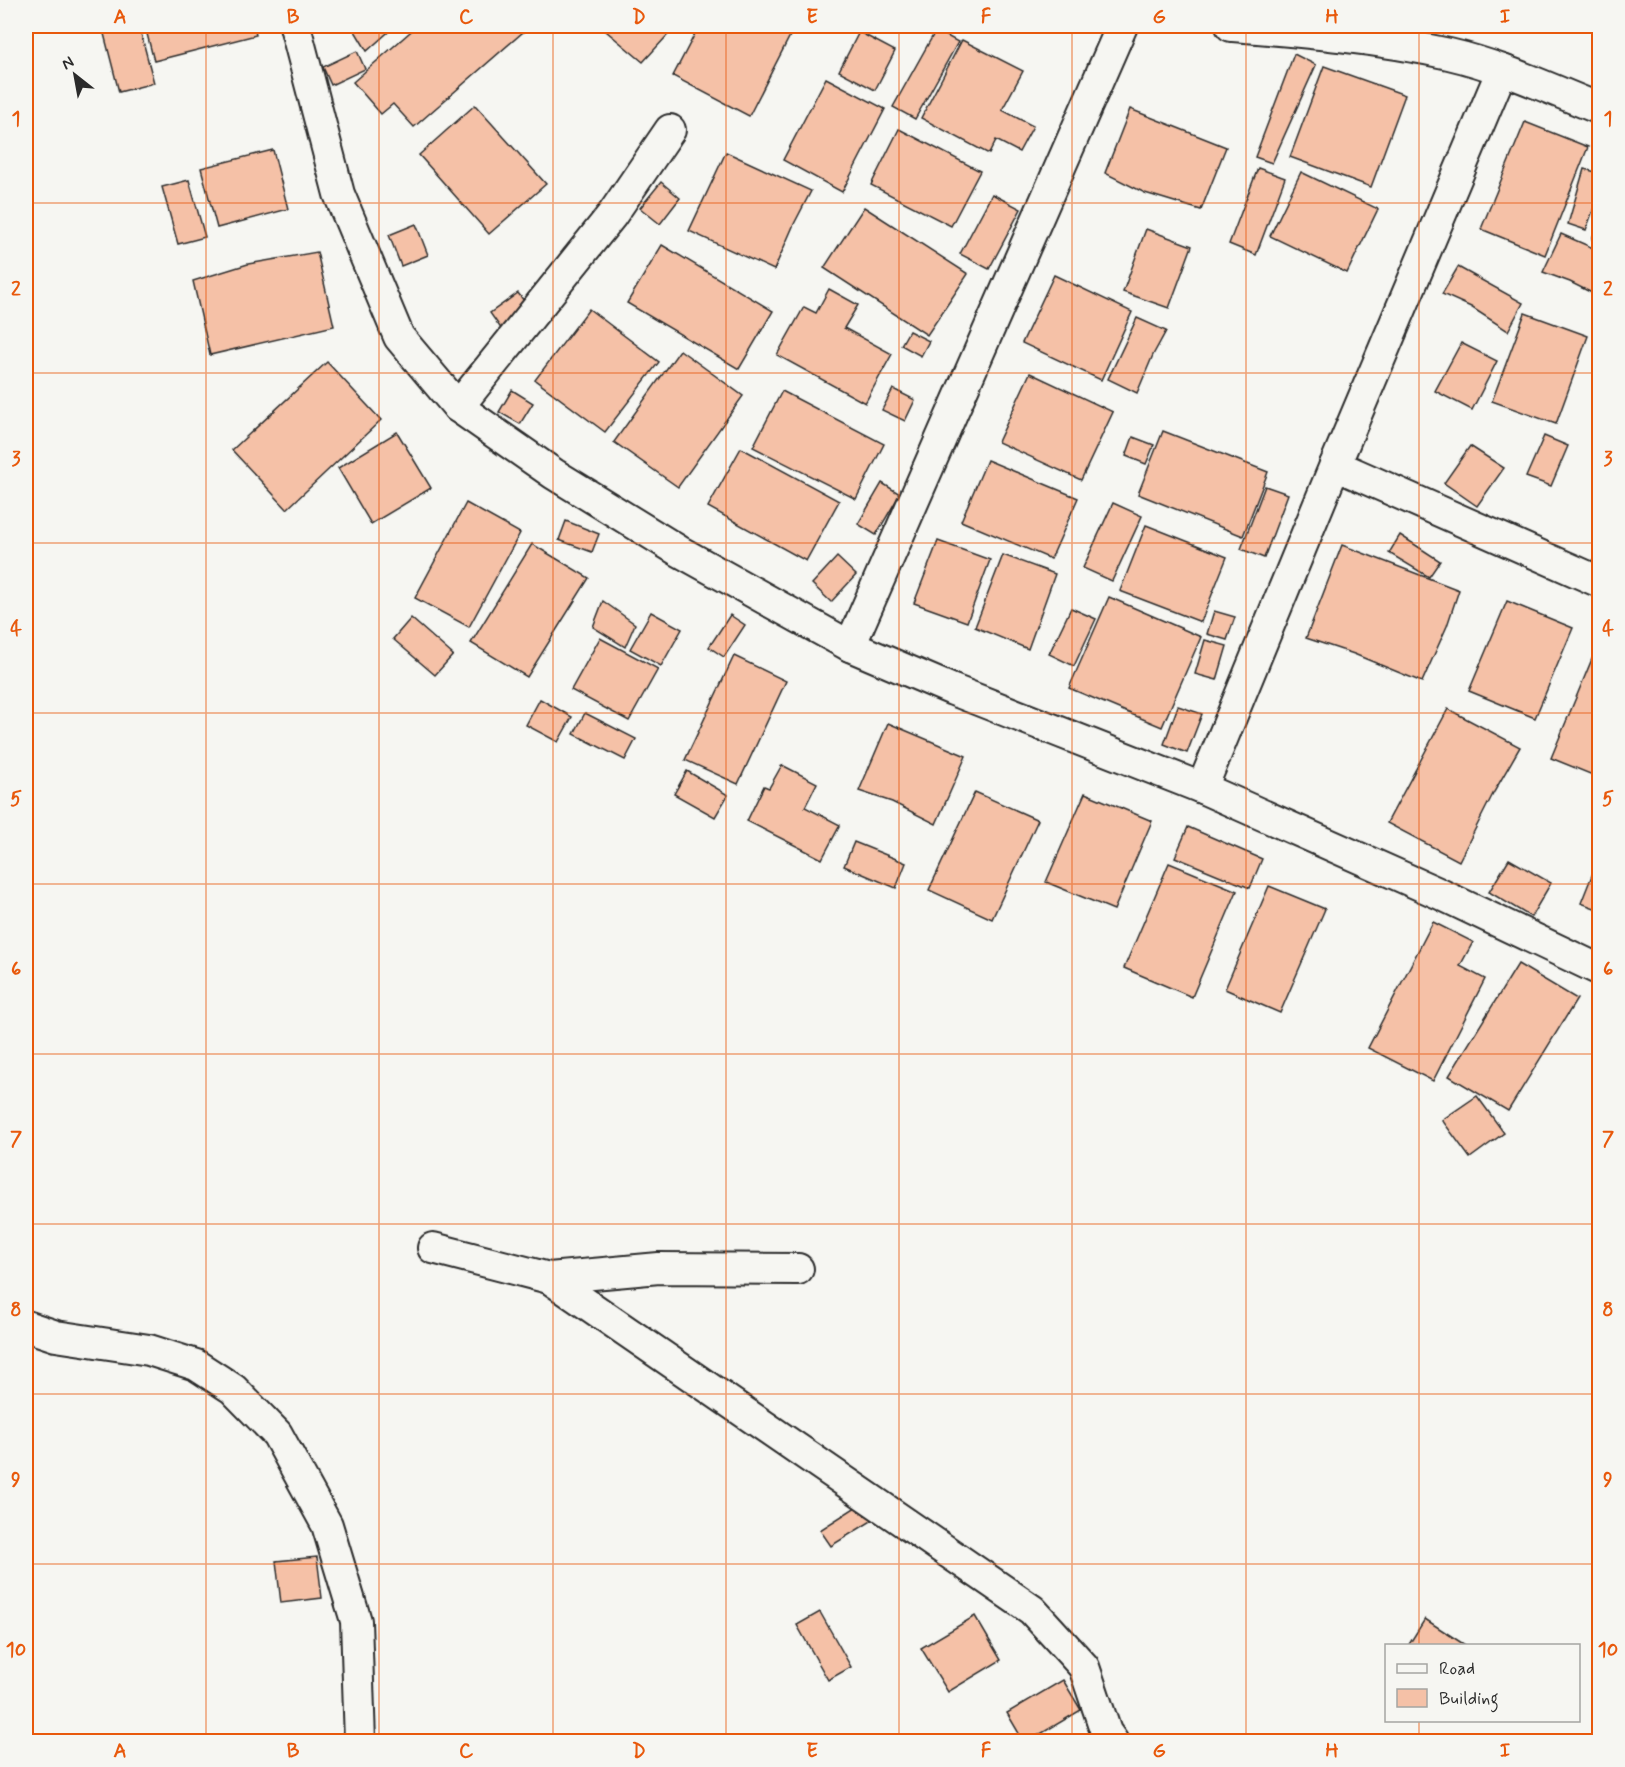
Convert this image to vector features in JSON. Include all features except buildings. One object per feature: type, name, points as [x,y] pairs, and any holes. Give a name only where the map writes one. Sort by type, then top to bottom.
[{"type":"street","points":[[295,26],[339,194],[399,337],[458,407],[554,474],[678,551],[850,646],[953,690],[1202,788],[1438,893],[1599,970]]},
{"type":"street","points":[[850,646],[1122,26]]},
{"type":"street","points":[[1232,26],[1386,43],[1450,54],[1502,70],[1599,109]]},
{"type":"street","points":[[1202,788],[1335,465],[1502,70]]},
{"type":"street","points":[[458,407],[612,215],[670,130]]},
{"type":"street","points":[[1335,465],[1599,582]]},
{"type":"street","points":[[434,1248],[549,1278],[659,1268],[798,1269]]},
{"type":"street","points":[[549,1278],[1032,1610],[1084,1667],[1106,1732],[1113,1742]]},
{"type":"street","points":[[26,1326],[56,1336],[149,1350],[196,1365],[234,1389],[277,1434],[327,1525],[356,1621],[360,1742]]}]
